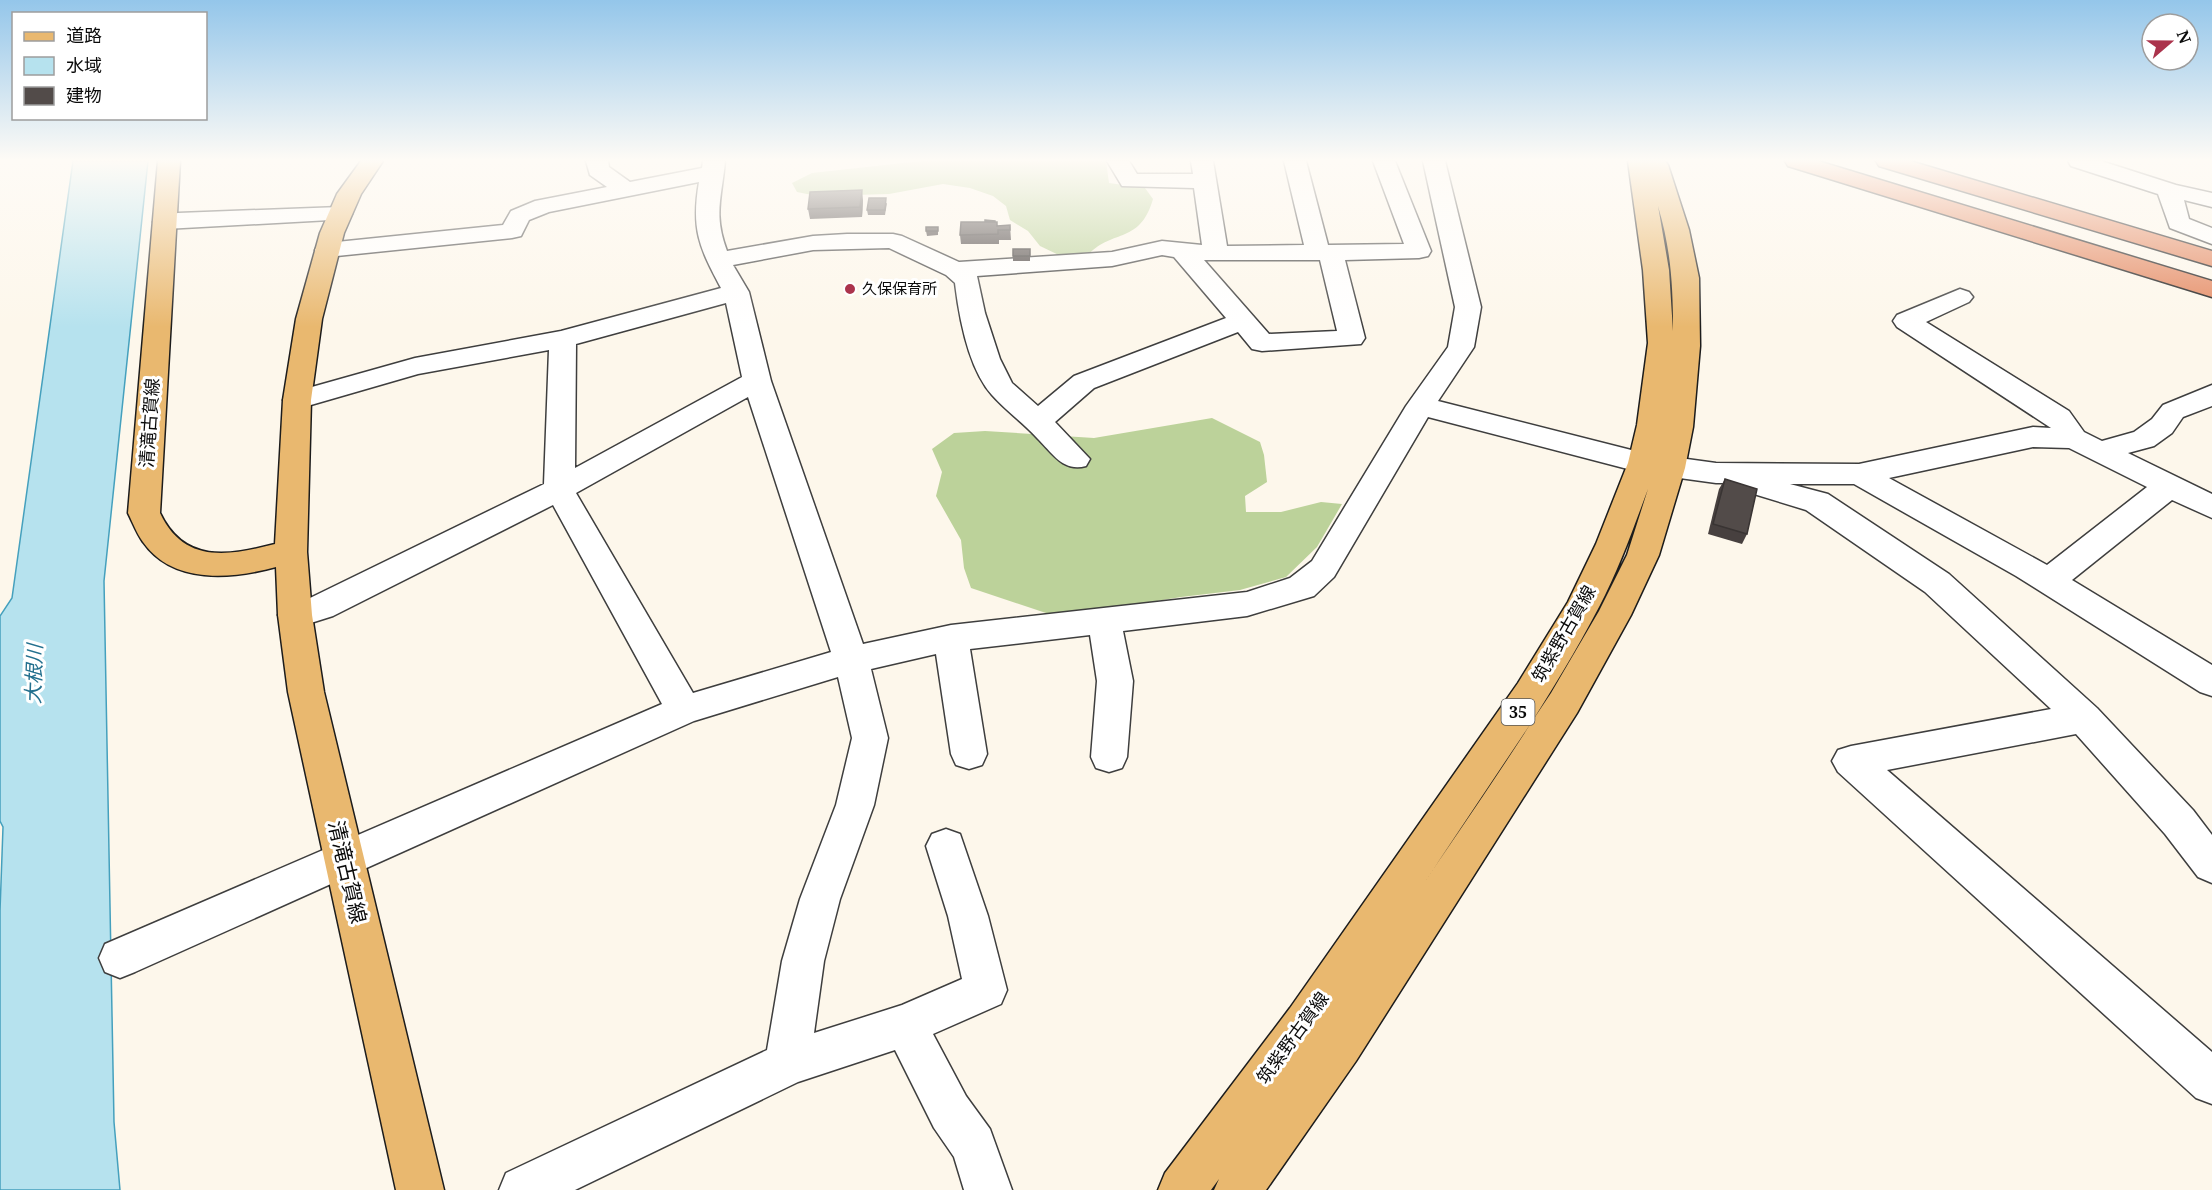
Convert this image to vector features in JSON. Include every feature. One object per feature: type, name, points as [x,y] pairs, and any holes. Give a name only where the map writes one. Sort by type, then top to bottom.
[{"type":"highway","points":[[1977,217],[2212,289]]},
{"type":"highway","points":[[2013,217],[2212,278]]},
{"type":"highway","points":[[2043,217],[2212,268]]},
{"type":"highway","points":[[2071,217],[2212,259]]},
{"type":"main road","name":"清滝古賀線","points":[[165,217],[144,513],[150,531],[164,547],[182,561],[213,566],[265,559],[291,552]]},
{"type":"main road","name":"清滝古賀線","points":[[339,217],[327,250],[309,319],[297,400],[291,552],[295,615],[306,692],[420,1190]]},
{"type":"main road","name":"筑紫野古賀線","points":[[1238,1190],[1340,1046],[1564,703],[1614,615],[1643,555],[1657,466],[1651,425],[1661,343],[1656,270],[1647,217]]},
{"type":"main road","name":"筑紫野古賀線","points":[[1182,1190],[1305,1023],[1531,693],[1582,606],[1612,544],[1679,427],[1687,346],[1686,278],[1673,217]]},
{"type":"street","points":[[165,222],[272,217]]},
{"type":"street","points":[[327,250],[512,231],[519,217]]},
{"type":"street","points":[[707,217],[708,232],[718,260],[736,292],[757,381],[851,660],[870,738],[855,805],[820,899],[803,961],[787,1064]]},
{"type":"street","points":[[1210,217],[1216,254]]},
{"type":"street","points":[[1184,253],[1262,343],[1352,338],[1313,217]]},
{"type":"street","points":[[955,270],[1112,259],[1162,248],[1184,253],[1216,254],[1419,251],[1405,217]]},
{"type":"street","points":[[120,958],[684,710],[851,660],[951,638],[1045,625],[1078,625],[1247,604],[1302,587],[1323,569],[1420,406],[1461,347],[1468,307],[1447,217]]},
{"type":"street","points":[[2176,217],[2178,223],[2212,237]]},
{"type":"street","points":[[718,260],[813,243],[893,241],[955,270],[967,280],[972,313],[986,359],[1001,388],[1038,421],[1075,459]]},
{"type":"street","points":[[297,400],[415,366],[563,339],[736,292]]},
{"type":"street","points":[[1960,297],[1906,321],[2059,418],[2087,445],[2212,507]]},
{"type":"street","points":[[1038,421],[1084,382],[1242,321]]},
{"type":"street","points":[[563,339],[559,489],[684,710]]},
{"type":"street","points":[[295,615],[321,607],[559,489],[757,381]]},
{"type":"street","points":[[1420,406],[1657,466],[1716,472],[1859,474],[2033,437],[2087,445],[2144,439],[2162,426],[2173,411],[2197,403],[2212,394]]},
{"type":"street","points":[[1716,472],[1817,502],[1936,583],[2084,718],[2179,822],[2212,865]]},
{"type":"street","points":[[1859,474],[2048,582],[2212,682]]},
{"type":"street","points":[[2048,582],[2169,486]]},
{"type":"street","points":[[1104,621],[1115,681],[1109,757]]},
{"type":"street","points":[[951,638],[969,754]]},
{"type":"street","points":[[2084,718],[1851,761],[2212,1082]]},
{"type":"street","points":[[523,1190],[787,1064],[905,1025],[986,990],[968,916],[946,846]]},
{"type":"street","points":[[905,1025],[950,1112],[974,1145],[987,1190]]},
{"type":"green space","points":[[1009,217],[1146,217],[1133,230],[1107,241],[1089,254],[1063,257],[1040,246],[1028,231],[1010,220]]},
{"type":"green space","points":[[1212,418],[1260,442],[1267,482],[1245,496],[1246,512],[1281,512],[1321,502],[1342,504],[1317,547],[1286,577],[1240,590],[1108,609],[1049,614],[971,588],[964,568],[961,540],[936,496],[942,472],[932,449],[954,433],[985,431],[1094,438]]},
{"type":"water","name":"大根川","points":[[65,217],[142,217],[104,581],[114,1122],[120,1190],[0,1190],[0,911],[3,827],[0,821],[0,616],[12,598]]},
{"type":"building","points":[[961,222],[997,222],[997,226],[1010,225],[1010,230],[998,230],[998,234],[960,235]]},
{"type":"building","points":[[926,227],[938,227],[938,231],[926,231]]},
{"type":"building","points":[[1013,249],[1030,249],[1030,256],[1013,256]]},
{"type":"building","points":[[1725,479],[1757,489],[1747,534],[1713,524]]},
{"type":"place","name":"久保保育所","points":[[850,289]]}]
